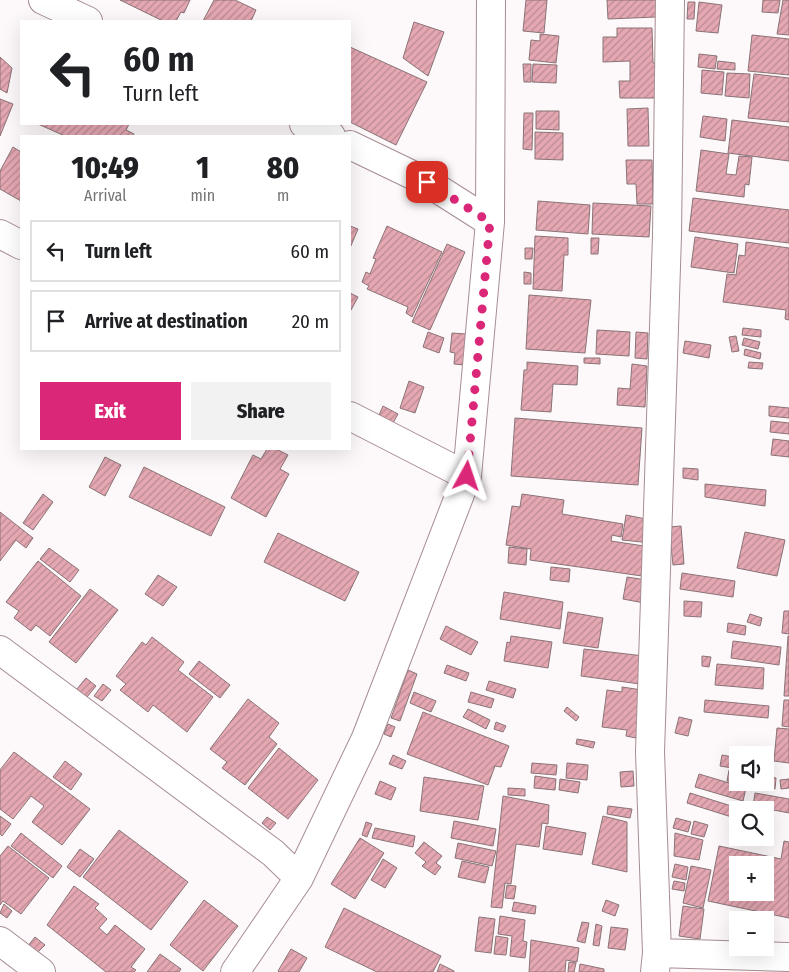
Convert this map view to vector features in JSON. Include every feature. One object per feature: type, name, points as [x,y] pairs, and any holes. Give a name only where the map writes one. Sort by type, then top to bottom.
[{"type":"street","points":[[43,0],[86,20]]},
{"type":"street","points":[[235,972],[299,878],[366,738],[467,476],[490,222],[491,0]]},
{"type":"street","points":[[670,0],[667,236],[650,752],[656,962],[789,957]]},
{"type":"street","points":[[306,125],[328,135]]},
{"type":"street","points":[[351,146],[427,182],[490,222]]},
{"type":"street","points":[[0,234],[20,244]]},
{"type":"street","points":[[351,417],[467,476]]},
{"type":"street","points":[[0,650],[273,853],[299,878]]},
{"type":"street","points":[[0,941],[41,972]]},
{"type":"building","points":[[120,0],[190,0],[184,13],[181,12],[177,20],[161,20]]},
{"type":"building","points":[[214,0],[235,0],[256,10],[251,20],[204,20]]},
{"type":"building","points":[[526,0],[547,0],[544,33],[523,31]]},
{"type":"building","points":[[607,0],[656,0],[656,17],[608,19]]},
{"type":"building","points":[[763,0],[780,0],[778,13],[762,12]]},
{"type":"building","points":[[783,0],[789,0],[789,35],[777,34]]},
{"type":"building","points":[[688,2],[695,2],[694,19],[687,19]]},
{"type":"building","points":[[699,2],[722,5],[718,33],[696,31]]},
{"type":"building","points":[[414,22],[444,32],[428,76],[403,58]]},
{"type":"building","points":[[617,28],[652,28],[653,63],[657,63],[658,98],[620,98],[619,81],[630,81],[630,61],[603,62],[603,37],[617,37]]},
{"type":"building","points":[[540,34],[559,36],[556,63],[529,60],[531,40],[540,41]]},
{"type":"building","points":[[752,35],[789,39],[789,75],[748,71]]},
{"type":"building","points":[[351,47],[427,82],[396,145],[351,122]]},
{"type":"building","points":[[699,54],[717,56],[715,69],[698,67]]},
{"type":"building","points":[[0,57],[12,68],[7,93],[0,89]]},
{"type":"building","points":[[718,61],[735,63],[735,70],[717,69]]},
{"type":"building","points":[[523,64],[531,64],[531,82],[524,82]]},
{"type":"building","points":[[533,64],[557,65],[556,83],[532,82]]},
{"type":"building","points":[[702,70],[724,72],[722,95],[701,93]]},
{"type":"building","points":[[727,73],[750,74],[749,98],[725,96]]},
{"type":"building","points":[[754,74],[789,78],[789,122],[748,118]]},
{"type":"building","points":[[0,99],[13,104],[0,136]]},
{"type":"building","points":[[648,108],[649,146],[628,146],[627,109]]},
{"type":"building","points":[[536,111],[559,111],[559,130],[536,129]]},
{"type":"building","points":[[524,113],[533,113],[532,150],[523,149]]},
{"type":"building","points":[[703,116],[727,119],[725,141],[700,137]]},
{"type":"building","points":[[732,120],[789,127],[789,161],[728,153]]},
{"type":"building","points":[[40,125],[128,125],[126,130],[134,134],[134,135],[63,135]]},
{"type":"building","points":[[535,132],[563,133],[563,160],[535,159]]},
{"type":"building","points":[[13,147],[20,151],[20,200],[0,189],[0,171]]},
{"type":"building","points":[[701,150],[729,154],[726,174],[736,175],[739,156],[752,157],[749,185],[745,184],[744,197],[696,191]]},
{"type":"building","points":[[626,160],[652,160],[653,204],[637,204],[636,184],[627,184]]},
{"type":"building","points":[[693,198],[789,210],[789,243],[689,231]]},
{"type":"building","points":[[538,201],[590,205],[588,234],[536,230]]},
{"type":"building","points":[[593,203],[651,206],[649,237],[592,234]]},
{"type":"building","points":[[351,226],[358,229],[351,246]]},
{"type":"building","points":[[387,226],[442,252],[412,317],[406,313],[408,307],[367,289],[369,286],[362,282],[366,272],[370,274],[376,259],[373,258]]},
{"type":"building","points":[[535,236],[568,238],[568,255],[564,255],[562,291],[533,289]]},
{"type":"building","points":[[695,237],[738,244],[734,273],[691,267]]},
{"type":"building","points":[[591,238],[599,238],[598,254],[591,254]]},
{"type":"building","points":[[746,242],[789,248],[789,320],[785,319],[786,310],[723,302],[727,274],[736,275],[739,255],[745,256]]},
{"type":"building","points":[[447,244],[465,252],[430,330],[412,322]]},
{"type":"building","points":[[525,248],[533,248],[532,259],[525,259]]},
{"type":"building","points":[[524,272],[531,273],[531,284],[524,284]]},
{"type":"building","points":[[351,294],[358,297],[351,310]]},
{"type":"building","points":[[529,295],[591,300],[585,353],[526,349]]},
{"type":"building","points":[[743,328],[761,330],[761,337],[742,335]]},
{"type":"building","points":[[597,330],[630,332],[629,356],[596,354]]},
{"type":"building","points":[[428,332],[444,338],[439,353],[423,347]]},
{"type":"building","points":[[636,332],[648,333],[647,359],[635,358]]},
{"type":"building","points":[[452,333],[466,334],[464,365],[454,364],[455,353],[450,352]]},
{"type":"building","points":[[736,336],[739,351],[732,352],[729,337]]},
{"type":"building","points":[[744,338],[760,342],[758,349],[742,345]]},
{"type":"building","points":[[685,341],[711,345],[709,358],[683,353]]},
{"type":"building","points":[[745,349],[761,353],[760,359],[744,355]]},
{"type":"building","points":[[584,358],[600,358],[600,364],[584,363]]},
{"type":"building","points":[[527,362],[578,366],[577,385],[553,384],[551,412],[521,410],[524,370],[527,370]]},
{"type":"building","points":[[749,362],[763,363],[762,369],[748,368]]},
{"type":"building","points":[[632,364],[647,366],[645,407],[617,405],[618,388],[630,389]]},
{"type":"building","points":[[409,381],[424,387],[415,413],[400,408]]},
{"type":"building","points":[[383,406],[398,414],[393,423],[379,415]]},
{"type":"building","points":[[769,406],[789,408],[789,418],[769,416]]},
{"type":"building","points":[[515,418],[642,428],[638,485],[511,476]]},
{"type":"building","points":[[771,421],[789,423],[789,434],[770,432]]},
{"type":"building","points":[[773,439],[789,441],[789,457],[771,455]]},
{"type":"building","points":[[266,450],[278,450],[288,455],[280,469],[289,474],[266,517],[231,498],[253,455],[261,459]]},
{"type":"building","points":[[105,457],[121,465],[105,496],[89,487]]},
{"type":"building","points":[[144,467],[225,507],[211,536],[129,497]]},
{"type":"building","points":[[683,468],[698,469],[698,480],[683,478]]},
{"type":"building","points":[[705,484],[766,490],[765,506],[705,497]]},
{"type":"building","points":[[43,494],[53,502],[33,530],[23,523]]},
{"type":"building","points":[[522,494],[564,500],[562,514],[623,524],[621,537],[612,535],[611,541],[644,546],[642,576],[530,560],[531,549],[506,545],[512,506],[520,507]]},
{"type":"building","points":[[0,512],[33,538],[26,548],[16,540],[0,561]]},
{"type":"building","points":[[626,515],[646,519],[642,542],[622,540]]},
{"type":"building","points":[[681,526],[684,564],[673,565],[669,527]]},
{"type":"building","points":[[745,532],[785,540],[777,576],[737,568]]},
{"type":"building","points":[[278,533],[359,572],[345,601],[264,562]]},
{"type":"building","points":[[509,547],[527,549],[526,565],[508,563]]},
{"type":"building","points":[[49,548],[79,570],[70,582],[40,559]]},
{"type":"building","points":[[38,561],[81,596],[50,636],[36,625],[31,631],[14,618],[19,611],[6,602]]},
{"type":"building","points":[[551,567],[570,569],[569,582],[550,580]]},
{"type":"building","points":[[682,573],[735,581],[733,597],[680,589]]},
{"type":"building","points":[[158,575],[177,587],[163,606],[145,594]]},
{"type":"building","points":[[627,577],[647,580],[644,603],[623,599]]},
{"type":"building","points":[[90,589],[118,610],[76,663],[49,642]]},
{"type":"building","points":[[504,592],[563,602],[560,629],[500,619]]},
{"type":"building","points":[[684,601],[702,602],[701,617],[684,616]]},
{"type":"building","points":[[784,611],[789,611],[789,634],[782,633]]},
{"type":"building","points":[[568,612],[603,618],[598,648],[563,643]]},
{"type":"building","points":[[750,614],[762,618],[760,626],[747,622]]},
{"type":"building","points":[[728,623],[746,626],[745,635],[727,632]]},
{"type":"building","points":[[446,626],[478,642],[471,655],[440,639]]},
{"type":"building","points":[[511,636],[552,642],[548,668],[504,661],[507,642],[510,643]]},
{"type":"building","points":[[788,636],[789,696],[784,696]]},
{"type":"building","points":[[152,637],[184,662],[178,670],[213,697],[187,732],[153,705],[148,712],[120,690],[126,684],[116,676],[142,642],[146,645]]},
{"type":"building","points":[[733,641],[781,647],[779,665],[731,658]]},
{"type":"building","points":[[584,649],[644,656],[640,684],[581,676]]},
{"type":"building","points":[[702,656],[711,657],[709,667],[702,666]]},
{"type":"building","points":[[199,661],[230,685],[220,698],[189,674]]},
{"type":"building","points":[[717,664],[764,668],[763,689],[715,685]]},
{"type":"building","points":[[447,665],[469,673],[466,681],[444,673]]},
{"type":"building","points":[[408,670],[417,674],[400,721],[391,718]]},
{"type":"building","points":[[86,678],[96,686],[82,703],[72,695]]},
{"type":"building","points":[[489,681],[516,689],[513,698],[486,690]]},
{"type":"building","points":[[103,684],[111,690],[102,701],[94,696]]},
{"type":"building","points":[[622,687],[642,690],[636,738],[626,736],[627,730],[602,727],[607,690],[622,692]]},
{"type":"building","points":[[414,692],[436,701],[431,712],[410,703]]},
{"type":"building","points":[[471,692],[494,699],[491,708],[468,702]]},
{"type":"building","points":[[248,699],[279,723],[269,737],[277,744],[245,785],[222,768],[227,762],[210,749]]},
{"type":"building","points":[[705,700],[769,706],[768,718],[704,712]]},
{"type":"building","points":[[784,700],[789,700],[789,727],[782,726]]},
{"type":"building","points":[[567,707],[579,717],[576,721],[564,711]]},
{"type":"building","points":[[468,709],[490,720],[486,729],[463,717]]},
{"type":"building","points":[[423,712],[509,746],[501,767],[495,766],[488,785],[407,754]]},
{"type":"building","points":[[679,717],[692,720],[688,736],[675,733]]},
{"type":"building","points":[[496,722],[506,726],[503,732],[494,729]]},
{"type":"building","points":[[388,724],[395,727],[391,737],[384,734]]},
{"type":"building","points":[[777,728],[789,729],[789,763],[774,761]]},
{"type":"building","points":[[577,739],[595,742],[593,748],[576,744]]},
{"type":"building","points":[[279,748],[318,780],[288,819],[248,788]]},
{"type":"building","points":[[14,752],[90,809],[62,845],[32,822],[44,806],[31,796],[13,819],[0,809],[0,770]]},
{"type":"building","points":[[393,755],[406,761],[402,769],[389,764]]},
{"type":"building","points":[[722,755],[729,756],[729,768],[720,766]]},
{"type":"building","points":[[65,761],[82,774],[71,790],[53,777]]},
{"type":"building","points":[[532,763],[557,765],[556,775],[531,773]]},
{"type":"building","points":[[567,763],[588,765],[587,780],[566,778]]},
{"type":"building","points":[[633,771],[634,786],[621,787],[620,772]]},
{"type":"building","points":[[699,774],[729,783],[729,791],[745,791],[743,801],[695,787]]},
{"type":"building","points":[[535,776],[556,779],[555,790],[534,788]]},
{"type":"building","points":[[424,777],[484,786],[478,820],[420,811]]},
{"type":"building","points":[[774,778],[776,778],[774,789]]},
{"type":"building","points":[[560,779],[580,782],[578,793],[559,790]]},
{"type":"building","points":[[789,779],[789,788],[781,789],[780,780]]},
{"type":"building","points":[[380,781],[396,788],[391,800],[375,794]]},
{"type":"building","points":[[508,788],[525,789],[525,796],[508,795]]},
{"type":"building","points":[[690,793],[729,805],[729,816],[687,803]]},
{"type":"building","points":[[755,793],[789,799],[789,813],[774,810],[774,801],[754,801]]},
{"type":"building","points":[[503,796],[549,805],[548,824],[542,823],[539,847],[516,844],[511,884],[505,883],[502,908],[491,907]]},
{"type":"building","points":[[608,806],[632,809],[630,818],[607,814]]},
{"type":"building","points":[[0,816],[11,824],[2,836],[0,834]]},
{"type":"building","points":[[603,816],[627,822],[627,872],[592,864]]},
{"type":"building","points":[[267,817],[276,823],[270,830],[262,823]]},
{"type":"building","points":[[676,818],[691,822],[688,832],[673,828]]},
{"type":"building","points":[[454,821],[496,829],[493,846],[451,838]]},
{"type":"building","points":[[694,821],[708,825],[704,837],[691,834]]},
{"type":"building","points":[[366,822],[372,824],[367,837],[362,835]]},
{"type":"building","points":[[546,826],[586,833],[582,855],[543,849]]},
{"type":"building","points":[[375,828],[415,836],[413,847],[372,838]]},
{"type":"building","points":[[119,830],[188,882],[151,930],[83,877]]},
{"type":"building","points":[[21,833],[62,866],[53,878],[11,846]]},
{"type":"building","points":[[675,833],[703,840],[699,860],[674,856]]},
{"type":"building","points":[[360,838],[384,853],[355,899],[331,884]]},
{"type":"building","points":[[784,841],[789,842],[789,918],[774,915],[774,911],[756,911],[708,901],[719,846],[767,856],[729,856],[729,901],[774,901],[774,858],[781,859]]},
{"type":"building","points":[[424,842],[442,856],[436,863],[441,867],[435,875],[422,866],[426,862],[415,853]]},
{"type":"building","points":[[458,843],[496,851],[492,866],[455,858]]},
{"type":"building","points":[[8,846],[49,878],[21,914],[3,901],[0,905],[0,856]]},
{"type":"building","points":[[80,849],[94,859],[80,877],[67,867]]},
{"type":"building","points":[[383,859],[397,868],[385,888],[371,880]]},
{"type":"building","points":[[462,861],[489,867],[485,883],[458,877]]},
{"type":"building","points":[[675,864],[688,867],[686,880],[672,877]]},
{"type":"building","points":[[691,866],[711,870],[703,908],[683,903]]},
{"type":"building","points":[[674,881],[685,883],[684,891],[672,889]]},
{"type":"building","points":[[507,885],[516,886],[514,899],[505,898]]},
{"type":"building","points":[[74,886],[99,904],[95,908],[107,919],[99,928],[107,935],[115,925],[145,949],[131,967],[136,970],[134,972],[106,972],[47,925]]},
{"type":"building","points":[[204,900],[238,926],[203,971],[170,945]]},
{"type":"building","points":[[606,900],[619,905],[615,916],[602,911]]},
{"type":"building","points":[[514,902],[536,906],[535,914],[512,911]]},
{"type":"building","points":[[4,904],[12,911],[7,918],[0,913]]},
{"type":"building","points":[[683,906],[704,909],[700,939],[679,936]]},
{"type":"building","points":[[344,908],[441,956],[433,972],[377,972],[325,947]]},
{"type":"building","points":[[500,916],[525,920],[523,941],[527,942],[525,958],[510,956],[512,936],[498,934]]},
{"type":"building","points":[[479,917],[495,919],[491,953],[475,951]]},
{"type":"building","points":[[582,922],[589,923],[585,943],[577,941]]},
{"type":"building","points":[[596,924],[602,926],[599,946],[593,945]]},
{"type":"building","points":[[611,927],[628,929],[625,950],[608,948]]},
{"type":"building","points":[[496,936],[508,938],[506,955],[494,954]]},
{"type":"building","points":[[35,937],[45,945],[36,954],[27,947]]},
{"type":"building","points":[[531,940],[579,948],[577,962],[566,960],[565,972],[529,972]]},
{"type":"building","points":[[291,949],[307,958],[299,972],[279,972],[278,971]]},
{"type":"building","points":[[160,954],[181,969],[179,972],[147,972]]},
{"type":"building","points":[[569,962],[576,963],[574,972],[568,972]]},
{"type":"building","points":[[440,964],[454,971],[454,972],[437,972]]},
{"type":"building","points":[[580,964],[604,969],[604,972],[579,972]]},
{"type":"route","points":[[427,182],[490,222],[467,476]]}]
